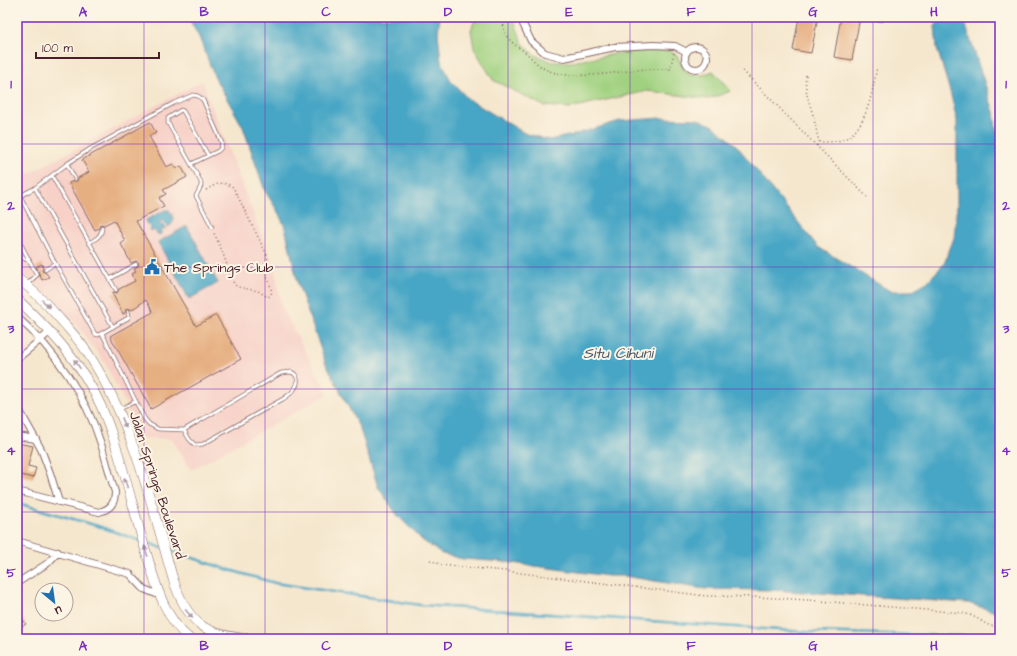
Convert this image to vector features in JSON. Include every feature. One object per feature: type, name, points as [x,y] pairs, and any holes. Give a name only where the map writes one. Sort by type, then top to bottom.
[{"type":"main road","name":"Jalan Springs Boulevard","points":[[17,278],[26,284],[49,307],[88,353],[119,410],[136,455],[173,579],[179,598],[184,607],[196,622],[206,630],[233,638],[253,639]]},
{"type":"main road","name":"Jalan Springs Boulevard","points":[[17,299],[51,331],[77,363],[100,405],[114,440],[137,521],[161,596],[179,627],[190,639]]},
{"type":"street","points":[[523,17],[523,24],[531,41],[545,53],[564,58],[615,47],[653,45],[675,46],[686,52]]},
{"type":"street","points":[[17,317],[40,340],[65,372],[90,416],[101,443],[115,492],[115,500],[107,510],[98,512],[17,491]]},
{"type":"street","points":[[17,359],[51,331]]},
{"type":"street","points":[[17,406],[36,438],[50,473],[59,502]]},
{"type":"street","points":[[17,436],[36,438]]},
{"type":"street","points":[[17,541],[130,574],[144,589],[161,596]]},
{"type":"street","points":[[17,583],[48,563],[58,552]]},
{"type":"lane","points":[[874,17],[881,20],[886,17]]},
{"type":"lane","points":[[128,311],[128,318],[98,335],[95,334],[18,197],[35,188],[67,164],[90,150],[161,110],[193,95],[198,96],[203,100],[222,143],[221,148],[218,151],[191,164]]},
{"type":"lane","points":[[208,155],[183,111],[181,110],[171,115],[167,120],[168,123],[202,184],[196,196],[212,227]]},
{"type":"lane","points":[[67,164],[75,179]]},
{"type":"lane","points":[[52,176],[116,290]]},
{"type":"lane","points":[[35,188],[113,327]]},
{"type":"lane","points":[[89,243],[98,237],[101,233],[102,227]]},
{"type":"lane","points":[[17,237],[37,274],[26,284]]},
{"type":"lane","points":[[17,255],[29,261]]},
{"type":"lane","points":[[45,270],[55,264]]},
{"type":"lane","points":[[110,279],[136,264]]},
{"type":"lane","points":[[102,333],[144,418],[149,424],[158,429],[184,430],[281,373],[291,372],[295,374],[297,379],[295,390],[283,399],[203,444],[195,445],[189,439],[184,430]]},
{"type":"lane","points":[[119,410],[136,401]]},
{"type":"path","points":[[504,17],[503,21],[506,34],[512,44],[533,57],[545,70],[568,75],[593,75],[639,70],[670,69],[675,46]]},
{"type":"path","points":[[819,142],[843,140],[850,136],[859,126],[873,90],[877,67]]},
{"type":"path","points":[[743,71],[867,197]]},
{"type":"path","points":[[806,75],[805,83],[807,97],[819,142],[817,146]]},
{"type":"path","points":[[196,196],[217,184],[226,183],[233,187],[267,255],[269,262],[267,276],[272,292],[271,295],[268,297],[258,291],[238,287],[234,284],[212,227]]},
{"type":"path","points":[[430,560],[442,565],[505,571],[707,596],[800,600],[962,613],[973,616],[986,625],[1000,627]]},
{"type":"shaded area","points":[[202,81],[274,267],[282,308],[328,394],[191,470],[172,439],[140,438],[127,407],[104,361],[70,317],[31,280],[17,269],[17,180]]},
{"type":"green space","points":[[476,17],[514,17],[522,42],[533,54],[553,62],[572,62],[631,51],[668,50],[677,55],[684,70],[690,75],[703,75],[713,71],[731,91],[709,99],[647,91],[570,108],[544,106],[493,80],[474,48],[471,30]]},
{"type":"water","name":"Situ Cihuni","points":[[188,17],[440,17],[438,33],[441,61],[451,81],[468,99],[526,134],[549,140],[573,135],[620,121],[661,118],[697,119],[714,126],[737,146],[818,247],[890,291],[911,291],[927,282],[944,264],[954,238],[957,207],[957,121],[937,48],[935,26],[946,18],[960,18],[966,26],[994,112],[996,129],[1000,136],[999,613],[968,603],[773,590],[705,589],[624,576],[608,576],[505,562],[463,559],[442,554],[422,540],[398,516],[378,487],[360,429],[326,364],[298,284],[285,227],[277,210],[265,191],[243,127],[215,78],[199,37]]},
{"type":"water","points":[[165,210],[169,210],[171,212],[173,221],[168,227],[160,221],[159,224],[164,226],[165,229],[161,230],[161,234],[159,235],[155,230],[149,230],[150,227],[146,223],[146,220]]},
{"type":"water","points":[[187,226],[218,283],[189,299],[158,242]]},
{"type":"building","points":[[799,17],[818,17],[811,53],[793,50]]},
{"type":"building","points":[[841,17],[860,17],[852,60],[834,57]]},
{"type":"building","name":"The Springs Club","points":[[150,122],[156,133],[149,136],[166,167],[173,164],[176,169],[181,166],[187,177],[163,190],[166,194],[159,198],[164,206],[136,221],[196,326],[216,315],[241,359],[151,409],[110,336],[153,312],[146,300],[131,310],[129,308],[126,309],[125,313],[123,314],[112,293],[117,293],[119,289],[135,281],[132,274],[136,271],[134,269],[139,263],[136,261],[131,263],[121,244],[125,241],[114,220],[104,225],[100,224],[99,228],[95,230],[69,183],[77,181],[78,178],[89,172],[82,160]]},
{"type":"building","points":[[42,264],[42,271],[49,277],[42,280],[36,267]]},
{"type":"building","points":[[17,443],[33,446],[28,466],[36,468],[33,478],[17,474],[20,456],[17,456]]},
{"type":"building","points":[[17,611],[26,624],[17,630]]},
{"type":"waterway","points":[[17,503],[98,526],[141,541]]},
{"type":"waterway","points":[[146,542],[162,548]]},
{"type":"waterway","points":[[166,549],[226,569],[275,583],[420,605],[807,632],[1000,637]]},
{"type":"place","name":"The Springs Club","points":[[152,267]]}]
